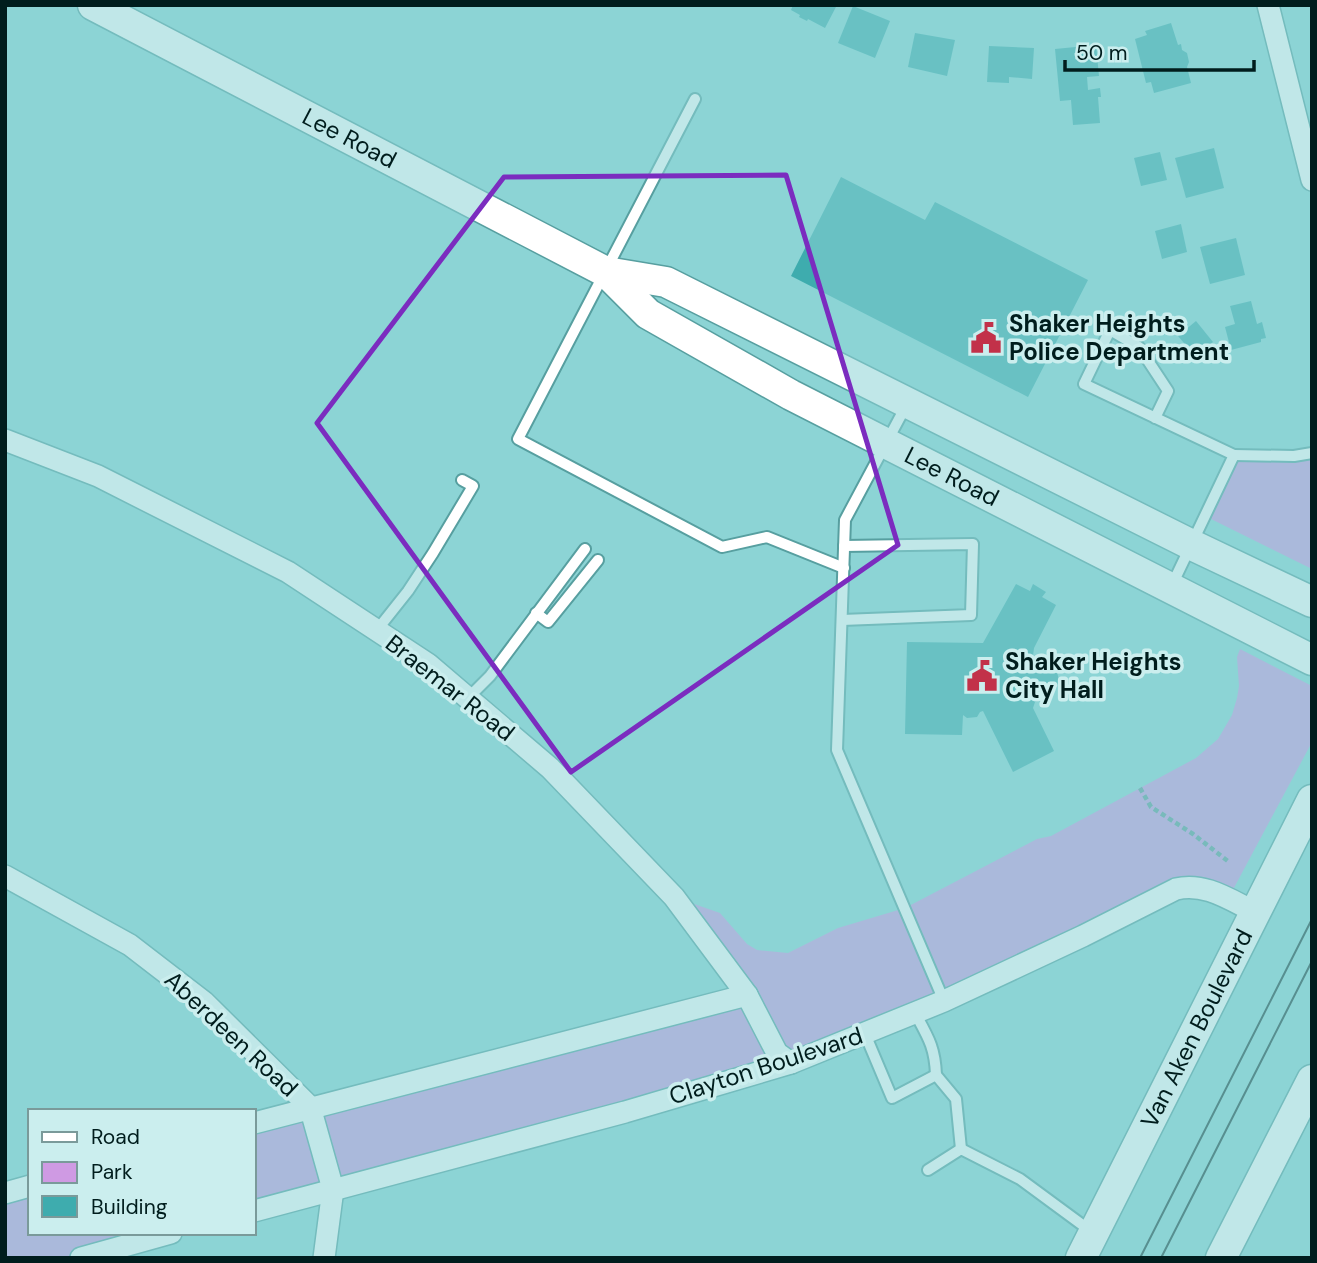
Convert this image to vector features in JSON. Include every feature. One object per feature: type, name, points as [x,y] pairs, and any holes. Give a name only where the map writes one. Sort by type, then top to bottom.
[{"type":"main road","name":"Lee Road","points":[[93,5],[606,272],[649,314],[791,395],[1312,660]]},
{"type":"main road","name":"Lee Road","points":[[606,272],[666,282],[907,404],[1312,602]]},
{"type":"main road","name":"Van Aken Boulevard","points":[[1088,1246],[1312,800]]},
{"type":"main road","points":[[1221,1258],[1312,1080]]},
{"type":"street","points":[[1268,5],[1312,180]]},
{"type":"street","name":"Braemar Road","points":[[5,440],[98,476],[276,566],[428,664],[550,768],[674,897],[747,995],[777,1053],[791,1063]]},
{"type":"street","name":"Aberdeen Road","points":[[5,876],[130,945],[204,1002],[310,1107],[333,1189]]},
{"type":"street","name":"Clayton Boulevard","points":[[256,1210],[625,1112],[791,1063],[944,1001],[1176,889],[1188,886],[1211,890],[1255,912]]},
{"type":"street","points":[[256,1122],[747,995]]},
{"type":"street","points":[[5,1193],[28,1187]]},
{"type":"street","points":[[324,1258],[333,1189]]},
{"type":"street","points":[[81,1258],[164,1235]]},
{"type":"lane","points":[[695,99],[518,439],[722,547],[767,537],[844,568]]},
{"type":"lane","points":[[1155,418],[1168,391],[1139,347],[1110,330],[1084,384],[1155,418],[1234,454],[1294,456],[1312,453]]},
{"type":"lane","points":[[907,404],[845,520],[838,750],[944,1001]]},
{"type":"lane","points":[[1170,589],[1234,454]]},
{"type":"lane","points":[[377,630],[408,591],[473,486],[462,480]]},
{"type":"lane","points":[[842,620],[971,615],[973,544],[844,546]]},
{"type":"lane","points":[[468,698],[490,676],[585,549]]},
{"type":"lane","points":[[537,613],[548,622],[597,560]]},
{"type":"lane","points":[[915,1013],[935,1054],[936,1075],[956,1099],[961,1149]]},
{"type":"lane","points":[[865,1034],[892,1098],[936,1075]]},
{"type":"lane","points":[[961,1149],[1020,1179],[1088,1246]]},
{"type":"lane","points":[[928,1170],[961,1149]]},
{"type":"path","points":[[1140,788],[1151,807],[1193,834],[1229,862]]},
{"type":"highlighted area","points":[[786,175],[898,545],[571,772],[317,423],[504,177]]},
{"type":"green space","points":[[1312,453],[1312,569],[1205,516],[1234,455]]},
{"type":"green space","points":[[1240,649],[1312,686],[1312,742],[1228,899],[1200,887],[865,1034],[256,1210],[256,1122],[747,995],[674,897],[720,913],[747,944],[757,950],[788,953],[838,928],[905,908],[1037,839],[1051,836],[1196,758],[1218,739],[1232,715],[1239,686],[1237,657]]},
{"type":"green space","points":[[28,1187],[28,1235],[164,1235],[81,1258],[5,1258],[5,1193]]},
{"type":"building","points":[[793,5],[837,5],[825,28],[799,17],[800,15],[791,10]]},
{"type":"building","points":[[853,6],[890,21],[875,58],[838,43]]},
{"type":"building","points":[[1171,23],[1178,45],[1181,44],[1182,50],[1187,53],[1191,83],[1154,93],[1151,82],[1146,83],[1135,39],[1147,35],[1145,31]]},
{"type":"building","points":[[915,33],[955,40],[947,76],[908,67]]},
{"type":"building","points":[[1096,45],[1099,76],[1087,77],[1088,90],[1100,88],[1100,123],[1073,125],[1071,100],[1060,101],[1055,49]]},
{"type":"building","points":[[989,46],[1034,48],[1032,79],[1009,77],[1009,83],[987,82]]},
{"type":"building","points":[[1214,148],[1224,188],[1186,198],[1175,158]]},
{"type":"building","points":[[1160,152],[1167,180],[1141,186],[1134,158]]},
{"type":"building","name":"Shaker Heights Police Department","points":[[841,177],[925,220],[935,202],[1088,280],[1028,397],[791,276]]},
{"type":"building","points":[[1181,224],[1187,252],[1162,259],[1155,231]]},
{"type":"building","points":[[1236,238],[1245,275],[1210,284],[1200,247]]},
{"type":"building","points":[[1251,301],[1257,324],[1262,322],[1266,338],[1261,339],[1261,342],[1231,350],[1225,327],[1235,324],[1230,306]]},
{"type":"building","points":[[1196,321],[1213,342],[1195,356],[1178,336]]},
{"type":"building","name":"Shaker Heights City Hall","points":[[1016,584],[1030,591],[1033,584],[1046,592],[1042,597],[1056,605],[1034,648],[1033,656],[1043,655],[1044,666],[1054,668],[1059,680],[1052,693],[1045,694],[1044,702],[1035,702],[1033,708],[1054,751],[1013,772],[983,711],[977,717],[967,718],[963,715],[962,735],[905,734],[907,642],[983,643]]},
{"type":"tram line","points":[[1140,1258],[1312,919]]},
{"type":"tram line","points":[[1161,1258],[1312,961]]},
{"type":"place","name":"Shaker Heights Police Department","points":[[986,338]]},
{"type":"place","name":"Shaker Heights City Hall","points":[[982,676]]}]
